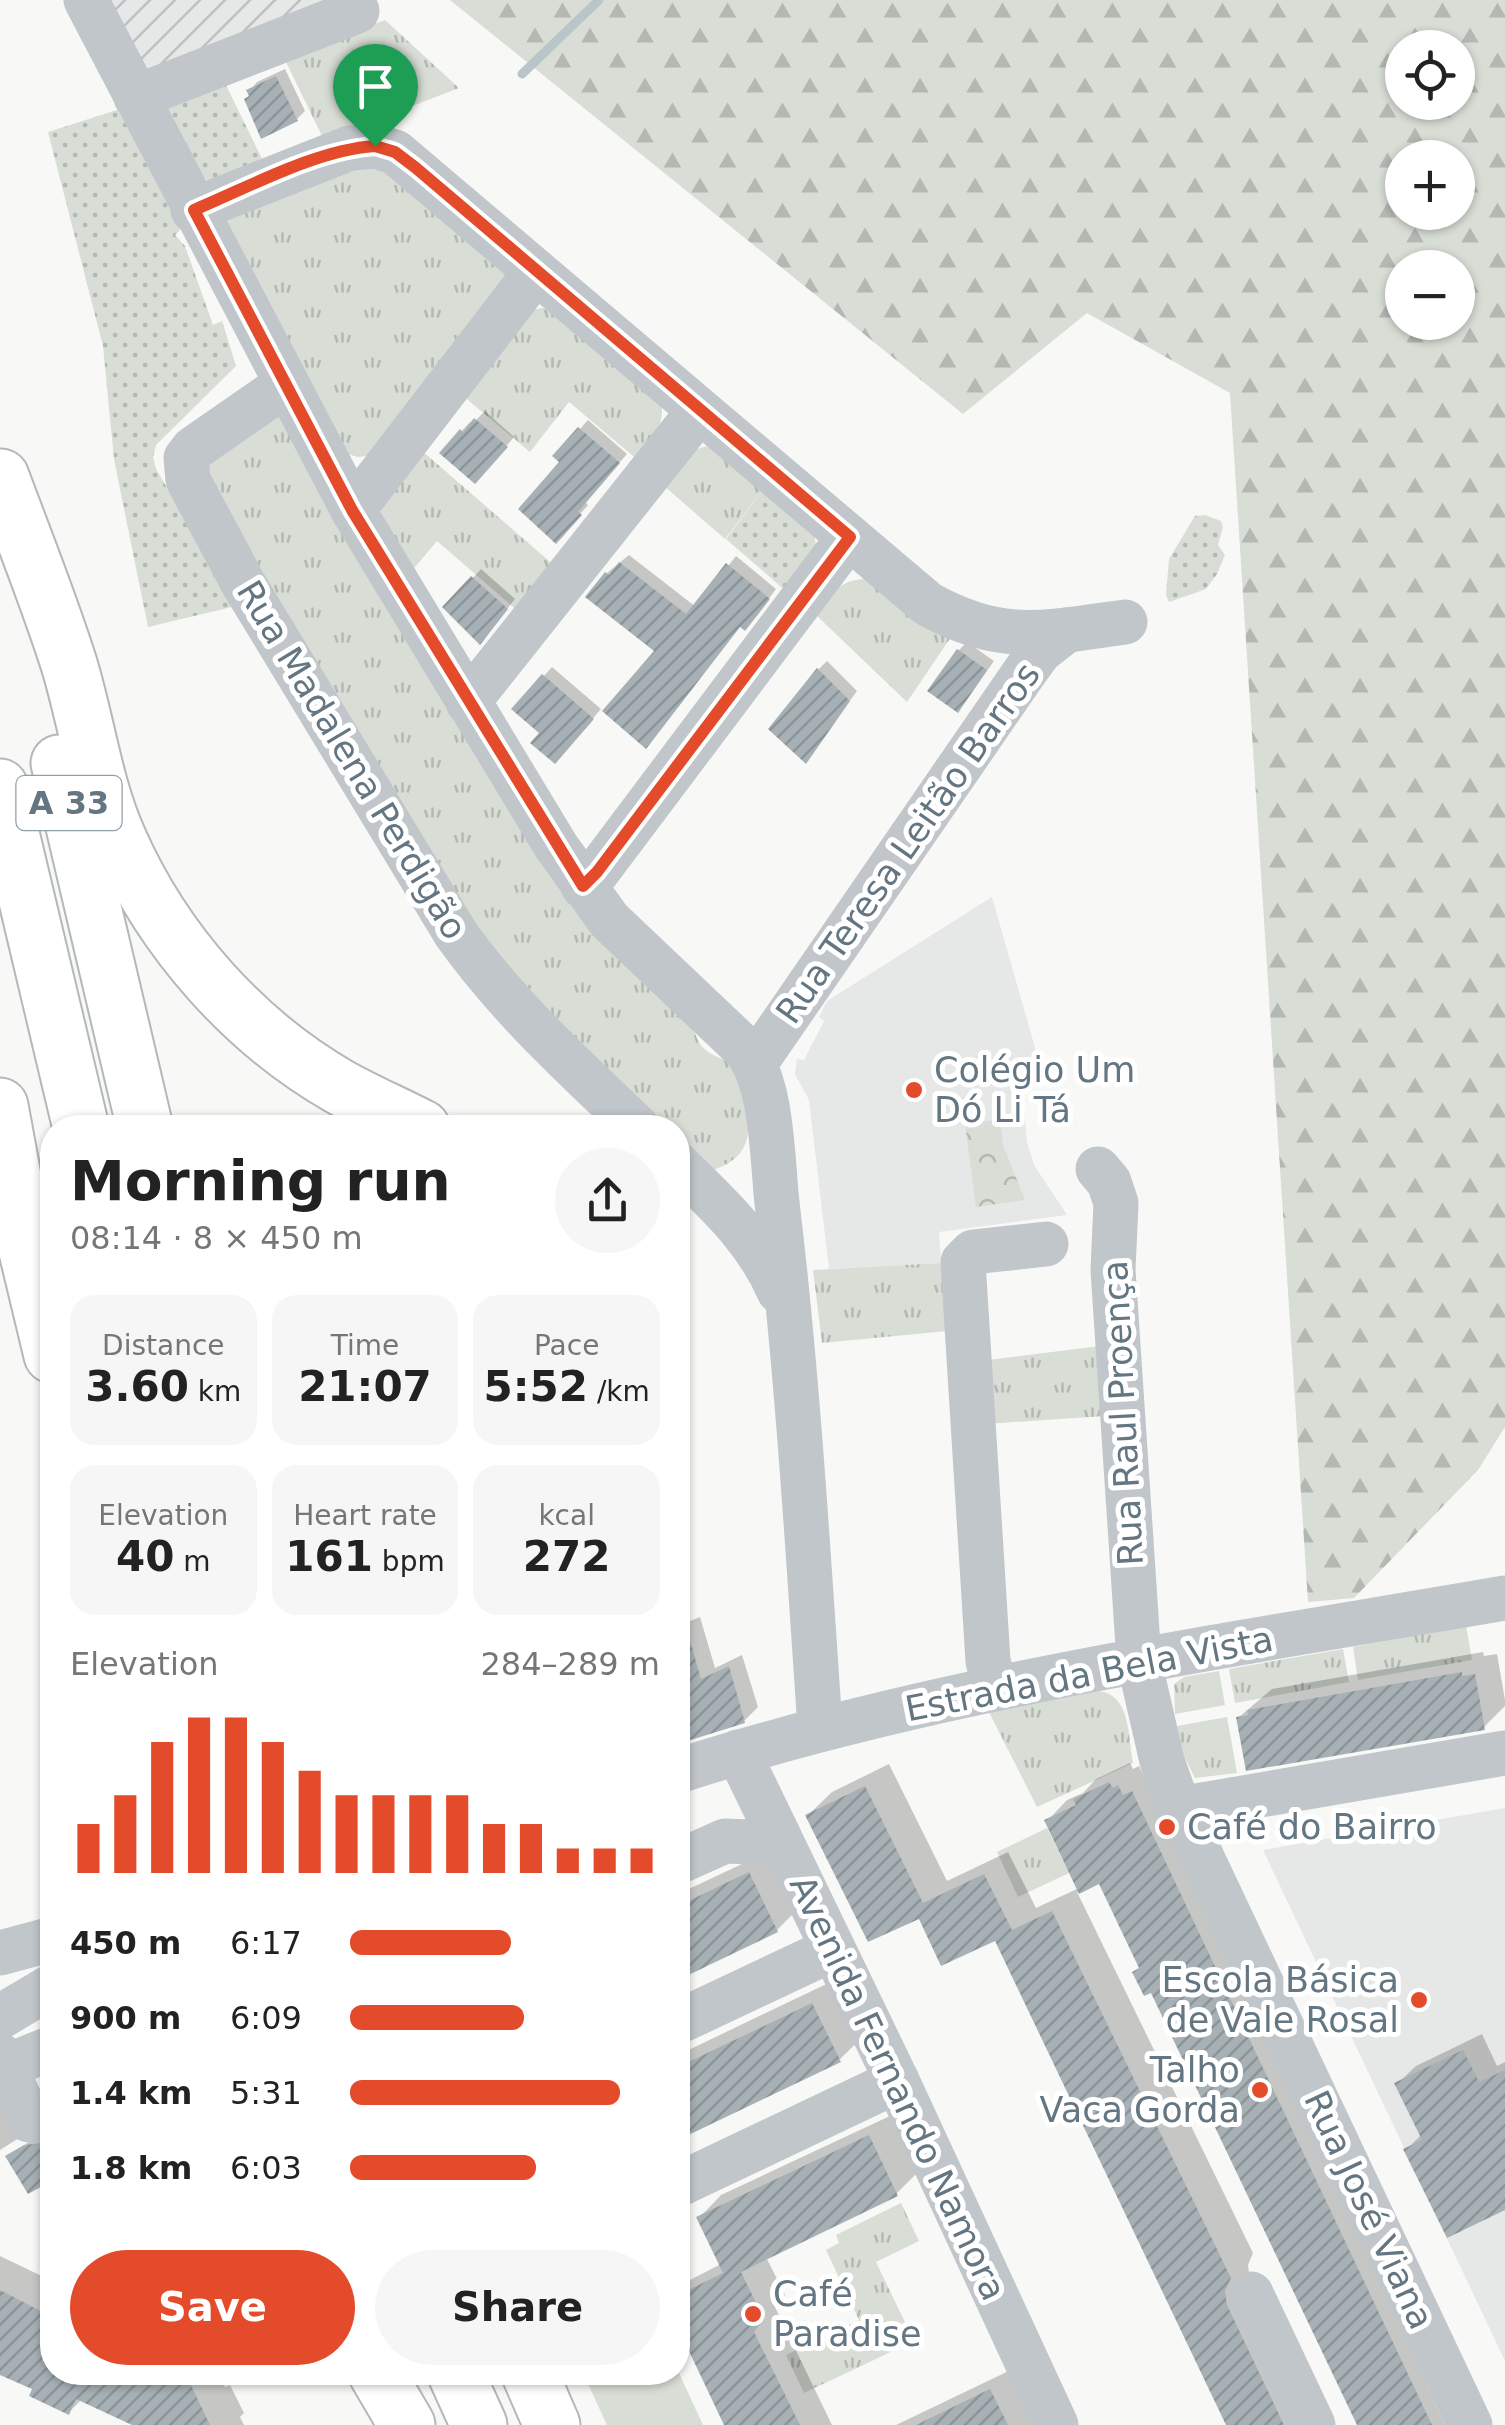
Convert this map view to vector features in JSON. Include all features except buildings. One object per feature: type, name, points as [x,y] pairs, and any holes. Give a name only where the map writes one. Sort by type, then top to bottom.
[{"type":"highway","name":"A 33","points":[[1,474],[45,703],[142,1115]]},
{"type":"highway","points":[[1,474],[69,665],[100,788],[119,840],[144,889],[184,950],[265,1034],[339,1086],[396,1115]]},
{"type":"highway","name":"A 33","points":[[0,787],[78,1115]]},
{"type":"highway","points":[[0,1106],[40,1305]]},
{"type":"highway","points":[[384,2385],[407,2425]]},
{"type":"highway","points":[[461,2385],[479,2425]]},
{"type":"highway","points":[[535,2385],[552,2425]]},
{"type":"street","points":[[86,0],[352,510],[583,886],[608,920],[756,1062],[766,1114],[792,1331],[820,1728]]},
{"type":"street","points":[[136,97],[357,12]]},
{"type":"street","points":[[194,210],[350,148],[375,146],[395,152],[928,604],[979,628],[1008,634],[1125,622]]},
{"type":"street","points":[[352,510],[536,272]]},
{"type":"street","name":"Rua Madalena Perdigão","points":[[285,385],[194,448],[186,458],[188,480],[243,582],[456,934],[522,1017],[624,1115]]},
{"type":"street","points":[[468,702],[698,411]]},
{"type":"street","points":[[583,886],[850,537]]},
{"type":"street","name":"Rua Teresa Leitão Barros","points":[[756,1062],[1024,673],[1040,652],[1067,630]]},
{"type":"street","points":[[690,1176],[712,1188],[730,1186],[747,1178],[759,1165],[766,1144],[766,1114]]},
{"type":"street","name":"Rua Raul Proença","points":[[1098,1169],[1109,1182],[1116,1203],[1113,1270],[1139,1661]]},
{"type":"street","points":[[690,1178],[728,1212],[766,1261],[792,1331]]},
{"type":"street","points":[[995,1688],[988,1661],[963,1262],[972,1252],[1046,1244]]},
{"type":"street","name":"Estrada da Bela Vista","points":[[690,1767],[820,1728],[995,1688],[1505,1598]]},
{"type":"street","name":"Rua José Viana","points":[[1139,1661],[1162,1761],[1180,1809],[1470,2425]]},
{"type":"street","name":"Avenida Fernando Namora","points":[[738,1752],[897,2081],[1056,2425]]},
{"type":"street","points":[[1180,1809],[1505,1753]]},
{"type":"street","points":[[690,1857],[725,1841],[762,1840],[777,1833]]},
{"type":"street","points":[[0,1952],[40,1942]]},
{"type":"street","points":[[690,2016],[833,1949]]},
{"type":"street","points":[[0,2017],[40,1993]]},
{"type":"street","points":[[29,2120],[2,2064],[40,2052]]},
{"type":"street","points":[[690,2179],[897,2081]]},
{"type":"street","points":[[1251,2294],[1314,2425]]},
{"type":"shaded area","points":[[105,0],[348,0],[147,72]]},
{"type":"shaded area","name":"Colégio Um Dó Li Tá","points":[[992,897],[1036,1051],[1023,1100],[1027,1142],[1034,1165],[1067,1215],[939,1232],[941,1263],[829,1269],[809,1100],[795,1074],[797,1059],[804,1060],[824,1021],[819,1017],[827,1001]]},
{"type":"shaded area","name":"Escola Básica de Vale Rosal","points":[[1505,1808],[1505,2361],[1263,1850]]},
{"type":"green space","points":[[450,0],[1505,0],[1505,1427],[1478,1470],[1354,1598],[1308,1602],[1230,393],[1087,313],[963,414]]},
{"type":"green space","points":[[385,20],[459,88],[324,140],[284,58]]},
{"type":"green space","points":[[224,81],[264,163],[210,181],[198,176],[166,105]]},
{"type":"green space","points":[[120,109],[182,228],[175,235],[185,246],[213,325],[222,321],[236,366],[156,445],[153,457],[156,469],[236,606],[148,627],[114,459],[103,346],[48,132]]},
{"type":"green space","points":[[368,159],[502,257],[509,285],[374,455],[358,457],[340,452],[224,229],[229,217]]},
{"type":"green space","points":[[546,307],[662,406],[658,429],[639,461],[569,402],[530,452],[462,395],[532,310]]},
{"type":"green space","points":[[280,413],[693,1024],[701,1045],[732,1062],[748,1124],[741,1151],[730,1162],[713,1170],[690,1158],[690,1115],[640,1115],[468,935],[200,464]]},
{"type":"green space","points":[[711,446],[765,487],[725,539],[663,485],[689,454]]},
{"type":"green space","points":[[421,450],[556,567],[520,613],[437,541],[410,573],[381,520],[381,508]]},
{"type":"green space","points":[[765,487],[814,534],[816,546],[788,593],[726,539]]},
{"type":"green space","points":[[1195,516],[1221,521],[1218,545],[1225,555],[1206,589],[1169,602],[1169,559]]},
{"type":"green space","points":[[865,579],[951,637],[907,702],[815,614],[842,585]]},
{"type":"green space","points":[[1000,1119],[1003,1145],[1025,1200],[976,1207],[965,1124]]},
{"type":"green space","points":[[941,1263],[947,1331],[822,1343],[813,1270]]},
{"type":"green space","points":[[1100,1346],[1105,1416],[985,1424],[981,1361]]},
{"type":"green space","points":[[1466,1626],[1472,1660],[1358,1680],[1353,1647]]},
{"type":"green space","points":[[1343,1649],[1349,1682],[1235,1703],[1229,1669]]},
{"type":"green space","points":[[1219,1671],[1225,1705],[1175,1714],[1174,1684],[1184,1677]]},
{"type":"green space","points":[[1099,1691],[1117,1700],[1123,1709],[1133,1763],[1037,1807],[989,1712]]},
{"type":"green space","points":[[1227,1717],[1237,1773],[1195,1778],[1181,1750],[1177,1726]]},
{"type":"green space","points":[[1047,1828],[1069,1873],[1018,1897],[997,1852]]},
{"type":"green space","points":[[901,2203],[919,2241],[876,2262],[914,2341],[804,2393],[786,2355],[859,2320],[826,2250],[839,2243],[836,2235]]},
{"type":"green space","points":[[589,2385],[684,2385],[703,2425],[607,2425]]},
{"type":"waterway","points":[[522,74],[599,0]]},
{"type":"place","name":"Colégio Um Dó Li Tá","points":[[914,1090]]},
{"type":"place","name":"Café do Bairro","points":[[1167,1827]]},
{"type":"place","name":"Escola Básica de Vale Rosal","points":[[1419,2000]]},
{"type":"place","name":"Talho Vaca Gorda","points":[[1260,2090]]},
{"type":"place","name":"Café Paradise","points":[[753,2314]]},
{"type":"route","points":[[375,146],[395,152],[416,168],[850,537],[583,886],[352,510],[194,210],[350,148],[375,146]]}]
